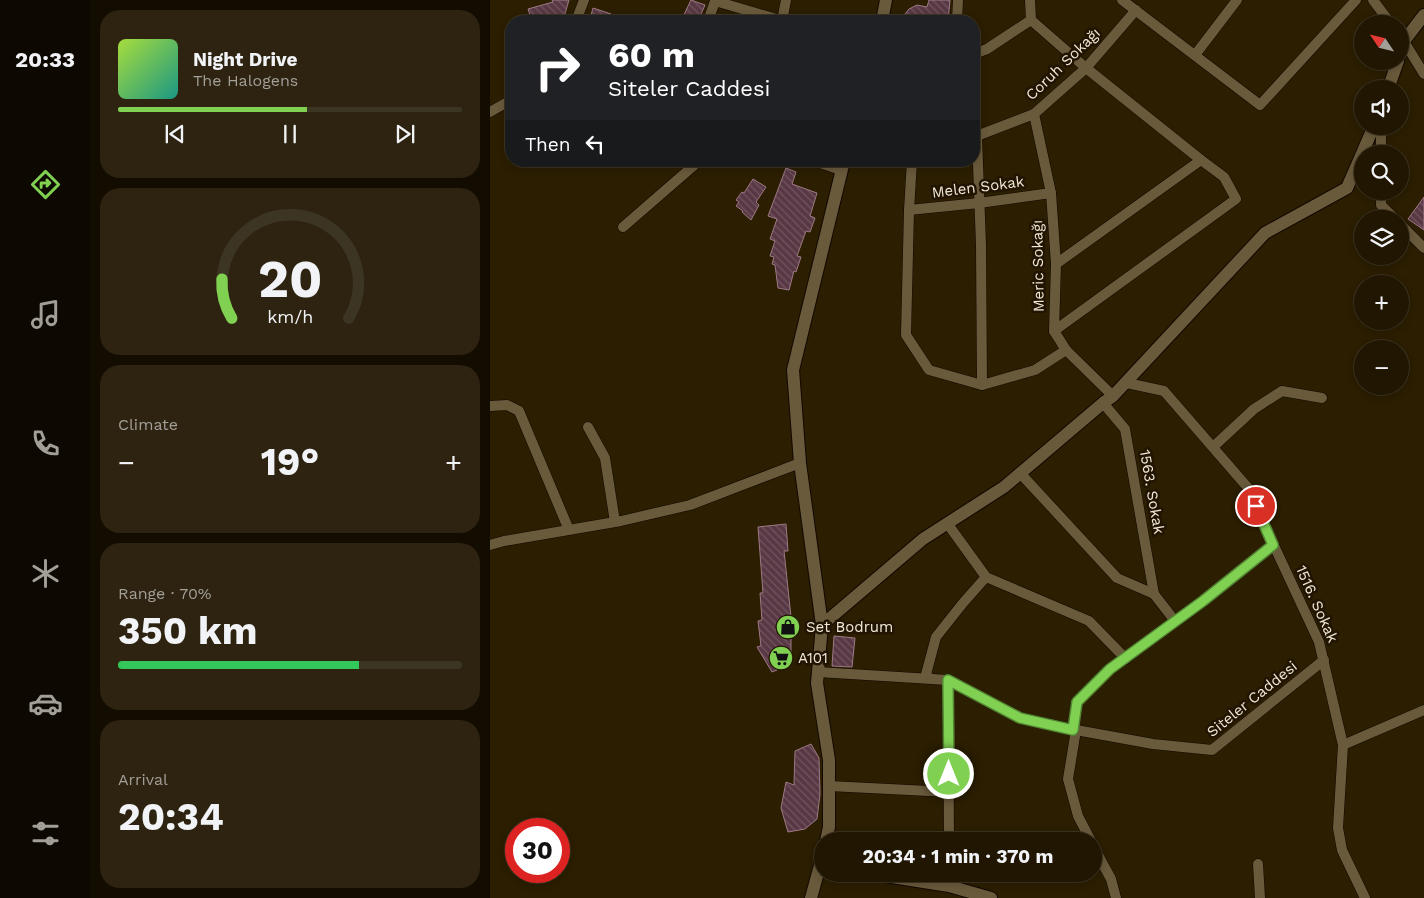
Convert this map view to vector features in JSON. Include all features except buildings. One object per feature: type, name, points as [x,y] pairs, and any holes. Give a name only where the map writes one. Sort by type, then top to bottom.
[{"type":"street","points":[[578,15],[584,0]]},
{"type":"street","points":[[783,15],[786,0]]},
{"type":"street","points":[[883,15],[886,0]]},
{"type":"street","points":[[957,15],[958,0]]},
{"type":"street","points":[[1030,0],[1031,20],[1086,68],[1224,177],[1236,200],[1054,331]]},
{"type":"street","points":[[1122,0],[1260,105],[1356,0]]},
{"type":"street","points":[[1195,55],[1237,0]]},
{"type":"street","points":[[1373,0],[1384,15]]},
{"type":"street","points":[[710,15],[715,1],[762,15]]},
{"type":"street","name":"Coruh Sokağı","points":[[980,135],[1034,114],[1086,68],[1136,10]]},
{"type":"street","points":[[1409,31],[1424,15]]},
{"type":"street","points":[[980,52],[1031,20]]},
{"type":"street","points":[[1409,49],[1424,74]]},
{"type":"street","points":[[490,112],[505,103]]},
{"type":"street","name":"Meric Sokağı","points":[[1034,114],[1051,193],[1056,264],[1054,331],[1066,350],[1108,400]]},
{"type":"street","points":[[822,625],[923,539],[1004,487],[1108,400],[1127,383],[1265,233],[1347,188],[1370,135]]},
{"type":"street","points":[[1056,264],[1201,160]]},
{"type":"street","points":[[623,227],[692,167]]},
{"type":"street","points":[[828,832],[830,760],[817,683],[822,625],[800,463],[793,370],[842,167]]},
{"type":"street","points":[[912,167],[906,335],[929,370],[982,385],[1035,370],[1066,350]]},
{"type":"street","points":[[977,167],[982,385]]},
{"type":"street","name":"Melen Sokak","points":[[909,210],[1051,193]]},
{"type":"street","points":[[1409,233],[1424,248]]},
{"type":"street","points":[[1277,380],[1282,391]]},
{"type":"street","name":"1516. Sokak","points":[[1127,383],[1164,392],[1248,489],[1319,642],[1343,745],[1338,828],[1342,850],[1365,898]]},
{"type":"street","points":[[1213,447],[1254,409],[1282,391],[1322,398]]},
{"type":"street","name":"1563. Sokak","points":[[1108,400],[1126,429],[1154,594]]},
{"type":"street","points":[[490,406],[507,405],[519,411],[569,530]]},
{"type":"street","points":[[588,427],[605,458],[615,522]]},
{"type":"street","points":[[490,545],[690,506],[800,463]]},
{"type":"street","points":[[1020,473],[1117,578],[1154,594],[1175,621]]},
{"type":"street","points":[[947,523],[986,577],[1089,621],[1126,658]]},
{"type":"street","points":[[1087,832],[1078,816],[1068,780],[1077,702],[1110,669],[1203,601],[1273,545]]},
{"type":"street","points":[[949,832],[948,680],[925,678],[936,637],[986,577]]},
{"type":"street","name":"Siteler Caddesi","points":[[818,672],[948,680],[1020,718],[1153,744],[1212,750],[1324,660]]},
{"type":"street","points":[[1343,745],[1424,710]]},
{"type":"street","points":[[829,786],[949,792]]},
{"type":"street","points":[[1102,861],[1111,879],[1116,898]]},
{"type":"street","points":[[1258,864],[1260,898]]},
{"type":"street","points":[[811,898],[816,882]]},
{"type":"street","points":[[954,882],[991,898]]},
{"type":"place","name":"Set Bodrum","points":[[788,627]]},
{"type":"place","name":"A101","points":[[781,658]]},
{"type":"route","points":[[949,774],[948,680],[1020,718],[1073,730],[1077,702],[1110,669],[1203,601],[1273,545],[1256,506]]}]
